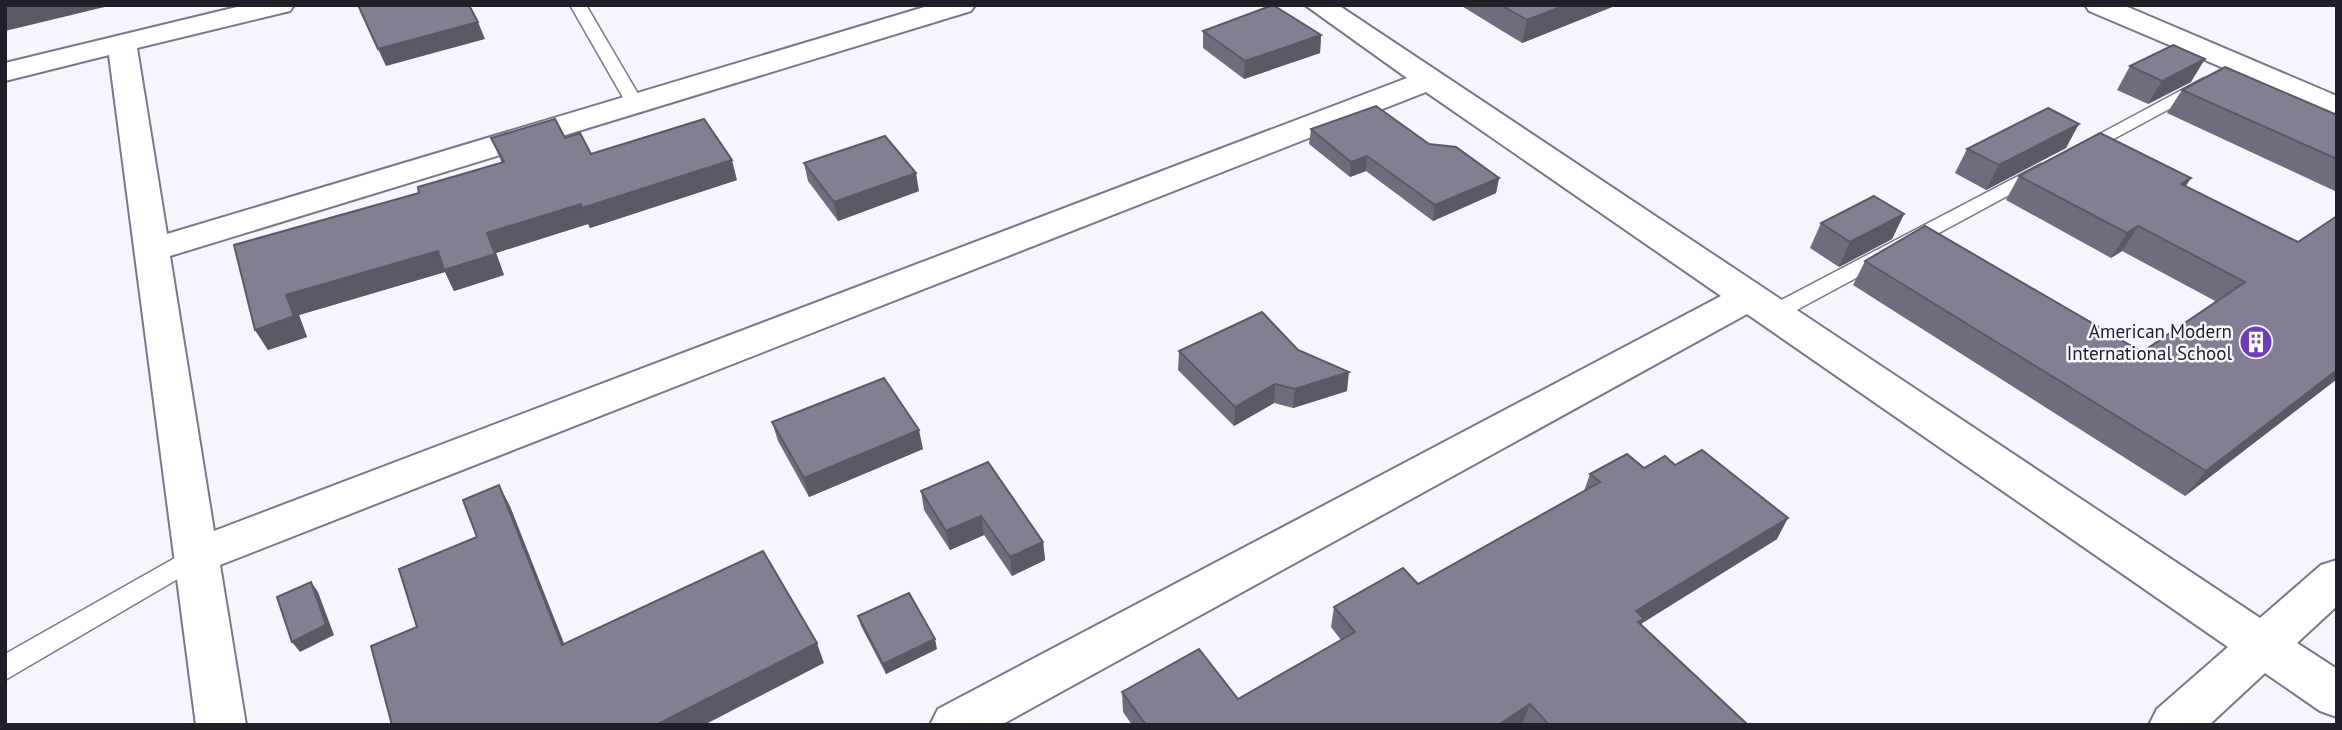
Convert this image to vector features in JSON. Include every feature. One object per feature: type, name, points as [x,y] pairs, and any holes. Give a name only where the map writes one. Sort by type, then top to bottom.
[{"type":"street","points":[[5,72],[280,5]]},
{"type":"street","points":[[152,250],[961,5]]},
{"type":"street","points":[[1319,5],[2337,696]]},
{"type":"street","points":[[2099,5],[2337,107]]},
{"type":"street","points":[[122,44],[221,725]]},
{"type":"street","points":[[196,556],[1430,80]]},
{"type":"street","points":[[955,725],[1761,305]]},
{"type":"street","points":[[2175,725],[2337,578]]},
{"type":"lane","points":[[579,5],[635,104]]},
{"type":"lane","points":[[1761,305],[2238,65]]},
{"type":"lane","points":[[5,668],[196,556]]},
{"type":"building","points":[[358,5],[469,5],[478,22],[378,49]]},
{"type":"building","points":[[1273,5],[1321,35],[1245,61],[1203,31]]},
{"type":"building","points":[[1501,5],[1566,5],[1527,20]]},
{"type":"building","points":[[2173,45],[2205,59],[2162,81],[2130,66]]},
{"type":"building","points":[[2225,67],[2337,115],[2337,159],[2182,90]]},
{"type":"building","points":[[1376,106],[1429,144],[1456,147],[1499,178],[1435,205],[1367,156],[1351,162],[1311,129]]},
{"type":"building","points":[[2048,108],[2079,124],[1999,165],[1967,149]]},
{"type":"building","points":[[555,119],[565,138],[580,133],[591,154],[704,119],[732,160],[582,208],[581,204],[487,233],[495,254],[444,270],[438,251],[286,295],[294,316],[255,330],[234,245],[419,193],[418,187],[504,162],[491,138]]},
{"type":"building","points":[[2100,133],[2191,178],[2181,184],[2298,242],[2337,216],[2337,370],[2206,471],[1865,261],[1925,226],[2142,352],[2245,282],[2138,226],[2127,233],[2019,176]]},
{"type":"building","points":[[885,136],[916,173],[834,202],[804,163]]},
{"type":"building","points":[[1874,196],[1904,214],[1850,242],[1821,223]]},
{"type":"building","points":[[1262,312],[1298,350],[1349,372],[1295,389],[1275,384],[1235,407],[1179,351]]},
{"type":"building","points":[[884,378],[919,430],[804,478],[772,422]]},
{"type":"building","points":[[1702,450],[1788,518],[1636,611],[1644,619],[1638,622],[1748,725],[1549,725],[1530,704],[1498,725],[1146,725],[1122,692],[1199,649],[1238,699],[1355,632],[1334,607],[1403,568],[1418,584],[1600,482],[1590,474],[1627,454],[1644,468],[1665,456],[1675,465]]},
{"type":"building","points":[[988,462],[1043,542],[1010,557],[981,516],[946,531],[921,491]]},
{"type":"building","points":[[499,485],[562,645],[763,551],[817,643],[656,725],[392,725],[371,646],[417,627],[399,569],[477,537],[463,500]]},
{"type":"building","points":[[311,582],[326,625],[292,642],[277,597]]},
{"type":"building","points":[[909,593],[935,639],[883,664],[858,616]]},
{"type":"place","name":"American Modern International School","points":[[2256,342]]}]
